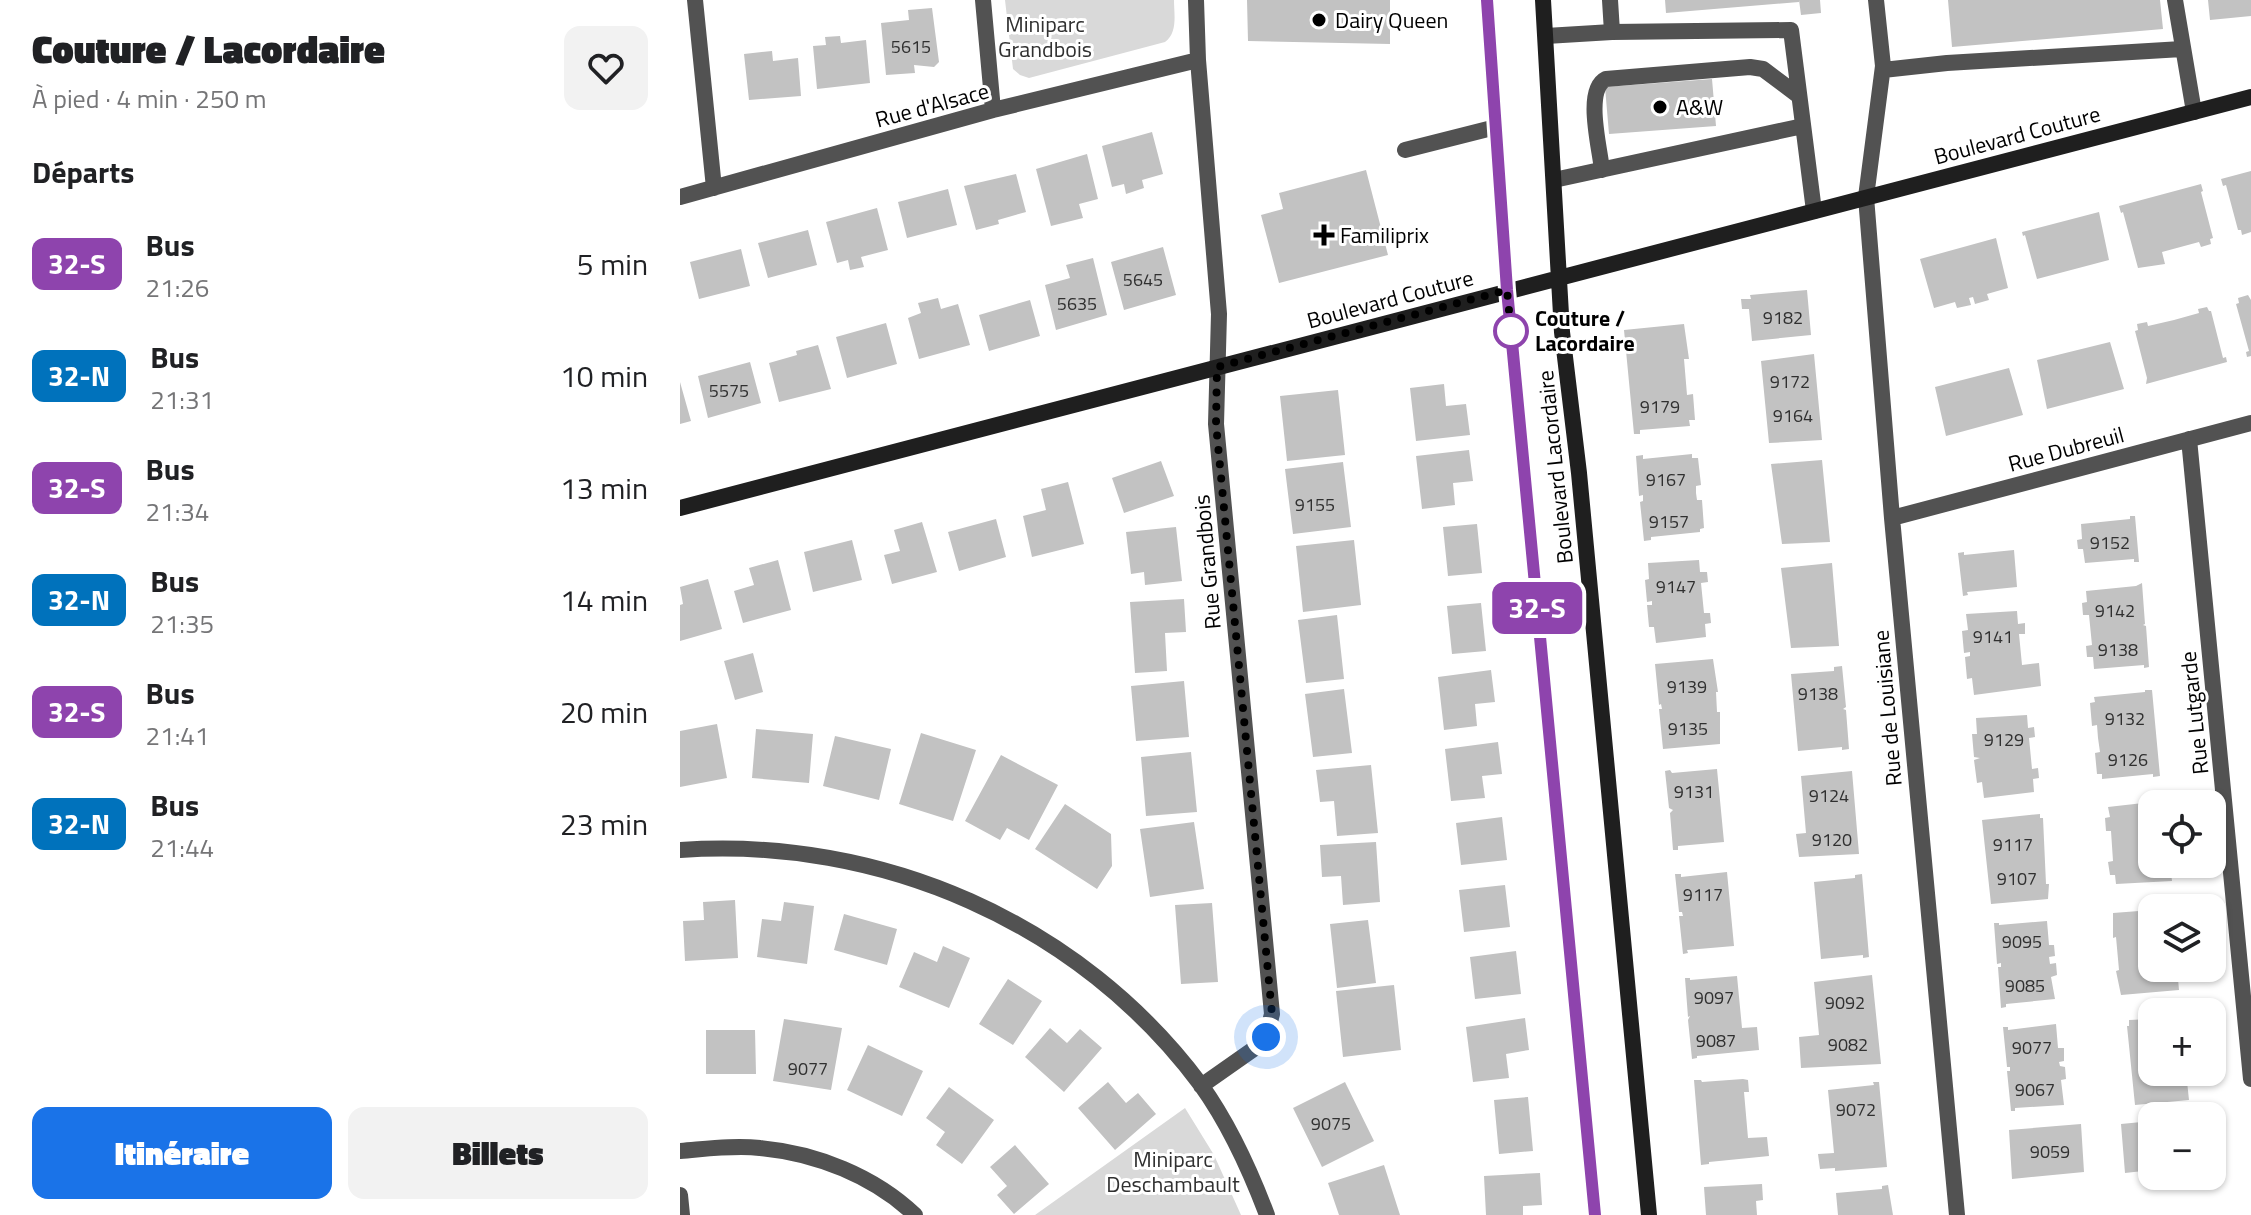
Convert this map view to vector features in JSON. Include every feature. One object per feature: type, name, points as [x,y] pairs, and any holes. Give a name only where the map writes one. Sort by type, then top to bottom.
[{"type":"main road","name":"Boulevard Lacordaire","points":[[1487,0],[1507,290],[1595,1215]]},
{"type":"main road","name":"Boulevard Lacordaire","points":[[1543,0],[1562,332],[1579,473],[1649,1215]]},
{"type":"main road","name":"Boulevard Couture","points":[[680,508],[2251,97]]},
{"type":"street","points":[[695,0],[714,188]]},
{"type":"street","points":[[983,0],[993,110]]},
{"type":"street","name":"Rue Grandbois","points":[[1196,0],[1219,314],[1216,424],[1272,1014],[1266,1037],[1258,1046],[1201,1086]]},
{"type":"street","points":[[1610,0],[1612,32]]},
{"type":"street","name":"Rue de Louisiane","points":[[1876,0],[1883,70],[1866,197],[1892,518],[1957,1215]]},
{"type":"street","points":[[2175,0],[2194,112]]},
{"type":"street","points":[[1546,36],[1791,30],[1814,211]]},
{"type":"street","points":[[1883,70],[1947,63],[2182,49]]},
{"type":"street","name":"Rue d'Alsace","points":[[680,197],[993,110],[1198,60]]},
{"type":"street","points":[[1602,170],[1594,103],[1599,82],[1606,79],[1750,67],[1763,69],[1799,96]]},
{"type":"street","points":[[1554,180],[1803,126]]},
{"type":"street","points":[[1405,150],[1496,127]]},
{"type":"street","name":"Rue Dubreuil","points":[[1892,518],[2251,423]]},
{"type":"street","name":"Rue Lutgarde","points":[[2189,439],[2251,1079]]},
{"type":"street","points":[[680,850],[726,847],[809,853],[886,870],[957,893],[1028,930],[1091,973],[1152,1028],[1201,1086],[1234,1140],[1267,1215]]},
{"type":"street","points":[[680,1151],[759,1147],[817,1158],[868,1181],[915,1215]]},
{"type":"street","points":[[680,1195],[682,1215]]},
{"type":"green space","name":"Miniparc Grandbois","points":[[1005,0],[1174,0],[1174,28],[1165,42],[1029,78],[1013,69]]},
{"type":"green space","name":"Miniparc Deschambault","points":[[1185,1108],[1214,1155],[1241,1215],[1035,1215]]},
{"type":"building","name":"Dairy Queen","points":[[1247,0],[1390,0],[1390,44],[1248,41]]},
{"type":"building","points":[[1665,0],[1799,0],[1799,2],[1666,13]]},
{"type":"building","points":[[1799,0],[1820,0],[1821,13],[1801,15]]},
{"type":"building","points":[[1948,0],[2160,0],[2163,29],[1952,47]]},
{"type":"building","points":[[2208,0],[2251,0],[2251,16],[2210,20]]},
{"type":"building","points":[[932,8],[939,62],[934,67],[914,65],[915,73],[886,75],[881,23],[909,20],[908,10]]},
{"type":"building","points":[[840,36],[841,43],[866,40],[870,83],[817,89],[813,46],[826,45],[825,37]]},
{"type":"building","points":[[772,51],[773,61],[798,58],[801,96],[749,100],[744,54]]},
{"type":"building","name":"A&W","points":[[1712,79],[1716,126],[1609,134],[1605,87]]},
{"type":"building","points":[[1152,132],[1163,174],[1142,180],[1144,188],[1126,194],[1124,184],[1112,187],[1102,146]]},
{"type":"building","points":[[1087,154],[1098,199],[1079,204],[1083,218],[1051,226],[1036,169]]},
{"type":"building","name":"Familiprix","points":[[1366,170],[1388,255],[1279,283],[1261,215],[1283,209],[1279,193]]},
{"type":"building","points":[[2251,171],[2251,232],[2242,235],[2226,185],[2223,186],[2221,179]]},
{"type":"building","points":[[1016,174],[1026,212],[976,230],[964,186]]},
{"type":"building","points":[[2201,184],[2213,238],[2210,239],[2211,244],[2201,247],[2199,242],[2162,252],[2165,264],[2138,268],[2119,206]]},
{"type":"building","points":[[948,189],[957,225],[907,238],[898,202]]},
{"type":"building","points":[[877,208],[888,250],[861,257],[864,267],[850,270],[848,260],[837,263],[826,222]]},
{"type":"building","points":[[2099,212],[2109,260],[2037,279],[2022,232]]},
{"type":"building","points":[[808,230],[817,265],[768,278],[758,243]]},
{"type":"building","points":[[1996,238],[2008,288],[1987,294],[1989,300],[1975,304],[1973,297],[1969,298],[1971,305],[1957,308],[1955,302],[1934,308],[1920,259]]},
{"type":"building","points":[[1163,247],[1176,295],[1124,310],[1111,262]]},
{"type":"building","points":[[741,249],[750,286],[699,299],[690,262]]},
{"type":"building","points":[[1093,258],[1107,315],[1056,330],[1045,285],[1070,278],[1066,265]]},
{"type":"building","points":[[1807,290],[1811,335],[1752,341],[1749,309],[1742,309],[1741,299],[1751,299],[1750,295]]},
{"type":"building","points":[[2248,295],[2251,300],[2251,356],[2247,357],[2246,352],[2249,351],[2236,304],[2239,303],[2238,298]]},
{"type":"building","points":[[938,298],[941,309],[958,304],[970,345],[919,359],[908,318],[921,313],[918,303]]},
{"type":"building","points":[[1030,300],[1040,336],[989,351],[979,315]]},
{"type":"building","points":[[2207,307],[2227,362],[2146,384],[2135,331],[2138,330],[2137,324],[2147,322],[2148,326],[2174,320],[2199,313],[2198,309]]},
{"type":"building","points":[[886,323],[897,364],[847,378],[836,337]]},
{"type":"building","points":[[1684,324],[1689,359],[1684,359],[1687,395],[1693,394],[1695,420],[1689,420],[1690,426],[1640,430],[1640,434],[1634,434],[1624,330]]},
{"type":"building","points":[[2110,342],[2124,389],[2047,409],[2037,360]]},
{"type":"building","points":[[818,345],[831,389],[779,402],[769,363]]},
{"type":"building","points":[[1814,354],[1822,440],[1769,443],[1761,361]]},
{"type":"building","points":[[750,362],[761,403],[708,418],[698,376]]},
{"type":"building","points":[[2009,368],[2023,415],[1946,436],[1935,387]]},
{"type":"building","points":[[680,382],[691,421],[680,424]]},
{"type":"building","points":[[1444,384],[1446,406],[1466,404],[1470,435],[1416,441],[1410,388]]},
{"type":"building","points":[[1338,390],[1345,455],[1287,461],[1280,396]]},
{"type":"building","points":[[1469,450],[1473,481],[1453,483],[1455,505],[1422,509],[1416,456]]},
{"type":"building","points":[[1692,454],[1692,458],[1698,458],[1701,485],[1696,486],[1696,493],[1697,500],[1702,500],[1704,528],[1700,532],[1651,537],[1651,540],[1644,541],[1640,502],[1643,495],[1639,496],[1636,456],[1643,455],[1643,459]]},
{"type":"building","points":[[1822,460],[1830,542],[1782,544],[1771,464]]},
{"type":"building","points":[[1161,461],[1174,496],[1124,513],[1112,478]]},
{"type":"building","points":[[1343,462],[1351,527],[1293,534],[1285,469]]},
{"type":"building","points":[[1068,482],[1084,544],[1032,557],[1023,516],[1046,510],[1041,489]]},
{"type":"building","points":[[2130,516],[2135,516],[2139,562],[2134,562],[2134,559],[2085,563],[2083,549],[2078,549],[2077,540],[2082,539],[2081,524],[2130,519]]},
{"type":"building","points":[[996,519],[1006,557],[959,571],[948,532]]},
{"type":"building","points":[[922,522],[937,572],[892,584],[884,555],[900,551],[894,530]]},
{"type":"building","points":[[1477,524],[1482,573],[1448,576],[1443,527]]},
{"type":"building","points":[[1176,527],[1182,581],[1145,585],[1144,572],[1131,574],[1126,532]]},
{"type":"building","points":[[852,540],[862,580],[813,592],[804,552]]},
{"type":"building","points":[[1354,540],[1361,605],[1303,612],[1296,546]]},
{"type":"building","points":[[2014,550],[2017,587],[1967,592],[1968,595],[1963,596],[1958,553]]},
{"type":"building","points":[[778,560],[791,610],[743,623],[734,591],[754,585],[749,568]]},
{"type":"building","points":[[1699,560],[1700,572],[1707,572],[1708,582],[1701,583],[1704,613],[1710,613],[1711,623],[1705,624],[1706,637],[1656,643],[1654,627],[1649,627],[1647,605],[1652,605],[1652,601],[1647,602],[1645,580],[1649,579],[1648,563]]},
{"type":"building","points":[[1832,563],[1839,646],[1791,648],[1781,568]]},
{"type":"building","points":[[708,579],[722,629],[680,641],[680,605],[683,604],[680,587]]},
{"type":"building","points":[[2142,583],[2143,625],[2146,626],[2149,667],[2094,669],[2093,657],[2087,657],[2086,646],[2092,645],[2089,615],[2083,615],[2082,603],[2087,602],[2086,591]]},
{"type":"building","points":[[1184,599],[1186,632],[1165,633],[1167,671],[1135,673],[1130,602]]},
{"type":"building","points":[[1481,603],[1486,651],[1452,654],[1447,606]]},
{"type":"building","points":[[2017,611],[2018,624],[2025,623],[2025,634],[2019,634],[2022,665],[2039,663],[2041,686],[1974,695],[1972,678],[1967,679],[1965,657],[1970,656],[1970,652],[1964,653],[1962,631],[1968,630],[1966,614]]},
{"type":"building","points":[[1337,615],[1344,679],[1306,683],[1298,620]]},
{"type":"building","points":[[753,653],[763,692],[735,700],[724,661]]},
{"type":"building","points":[[1713,659],[1718,692],[1717,712],[1720,712],[1720,744],[1663,749],[1659,709],[1662,709],[1655,664]]},
{"type":"building","points":[[1842,666],[1846,707],[1843,709],[1846,710],[1849,749],[1798,751],[1791,674],[1834,671],[1834,667]]},
{"type":"building","points":[[1491,670],[1495,702],[1475,704],[1477,726],[1444,730],[1438,677]]},
{"type":"building","points":[[1184,681],[1189,737],[1136,741],[1131,686]]},
{"type":"building","points":[[1344,689],[1352,753],[1313,757],[1305,694]]},
{"type":"building","points":[[2152,690],[2160,776],[2102,779],[2102,774],[2097,774],[2095,753],[2100,752],[2097,725],[2092,726],[2090,703],[2095,702],[2094,697]]},
{"type":"building","points":[[2027,715],[2028,728],[2034,727],[2035,737],[2029,738],[2032,769],[2038,768],[2039,778],[2033,779],[2034,792],[1984,798],[1982,782],[1977,783],[1974,760],[1980,758],[1974,757],[1972,734],[1977,734],[1976,718]]},
{"type":"building","points":[[717,724],[727,778],[680,787],[680,731]]},
{"type":"building","points":[[756,729],[813,734],[809,783],[752,778]]},
{"type":"building","points":[[921,733],[976,750],[953,821],[899,804]]},
{"type":"building","points":[[835,736],[891,749],[879,800],[823,786]]},
{"type":"building","points":[[1498,742],[1502,774],[1482,776],[1485,798],[1451,801],[1445,749]]},
{"type":"building","points":[[1191,752],[1197,812],[1146,816],[1141,757]]},
{"type":"building","points":[[1001,755],[1058,785],[1029,840],[1007,828],[1000,840],[965,821]]},
{"type":"building","points":[[1371,765],[1378,833],[1337,836],[1334,801],[1320,802],[1316,770]]},
{"type":"building","points":[[1717,769],[1724,842],[1678,846],[1678,850],[1673,850],[1670,813],[1673,810],[1669,808],[1665,771]]},
{"type":"building","points":[[1852,771],[1859,854],[1799,857],[1796,834],[1806,833],[1801,776]]},
{"type":"building","points":[[1065,804],[1111,834],[1112,866],[1097,889],[1035,849]]},
{"type":"building","points":[[2138,804],[2138,878],[2172,878],[2172,881],[2116,884],[2115,875],[2110,875],[2108,862],[2113,861],[2111,831],[2106,831],[2105,818],[2110,817],[2108,807]]},
{"type":"building","points":[[2040,814],[2043,818],[2048,899],[1991,904],[1982,820]]},
{"type":"building","points":[[1502,817],[1507,860],[1461,865],[1456,823]]},
{"type":"building","points":[[1194,822],[1204,889],[1150,897],[1140,829]]},
{"type":"building","points":[[1376,842],[1380,902],[1343,905],[1341,876],[1322,877],[1320,845]]},
{"type":"building","points":[[1727,872],[1734,946],[1687,950],[1688,953],[1683,954],[1679,916],[1683,916],[1679,912],[1675,874],[1681,874],[1681,877]]},
{"type":"building","points":[[1862,874],[1869,957],[1821,959],[1814,882],[1855,878],[1855,875]]},
{"type":"building","points":[[1505,885],[1510,927],[1464,932],[1459,890]]},
{"type":"building","points":[[735,900],[738,958],[685,961],[683,921],[704,920],[703,902]]},
{"type":"building","points":[[784,902],[814,906],[807,964],[757,957],[762,919],[781,921]]},
{"type":"building","points":[[1212,903],[1218,982],[1181,984],[1175,905]]},
{"type":"building","points":[[2138,911],[2138,982],[2178,982],[2179,990],[2121,995],[2116,971],[2119,970],[2116,937],[2113,938],[2113,913]]},
{"type":"building","points":[[844,914],[897,929],[887,965],[834,950]]},
{"type":"building","points":[[1368,920],[1376,983],[1337,988],[1330,924]]},
{"type":"building","points":[[2047,921],[2049,945],[2054,945],[2055,956],[2049,957],[2050,964],[2056,963],[2057,975],[2051,977],[2055,999],[2006,1004],[2001,1008],[1998,967],[2001,963],[1997,964],[1994,923]]},
{"type":"building","points":[[943,946],[970,958],[949,1008],[899,987],[914,952],[937,962]]},
{"type":"building","points":[[1516,951],[1521,994],[1475,999],[1470,957]]},
{"type":"building","points":[[1872,975],[1881,1064],[1801,1068],[1799,1037],[1819,1035],[1814,982]]},
{"type":"building","points":[[1737,976],[1742,1028],[1757,1027],[1759,1050],[1692,1059],[1685,978]]},
{"type":"building","points":[[1008,979],[1042,1001],[1013,1045],[979,1024]]},
{"type":"building","points":[[1394,985],[1401,1050],[1343,1057],[1336,991]]},
{"type":"building","points":[[1525,1018],[1529,1050],[1506,1054],[1509,1078],[1473,1082],[1466,1027]]},
{"type":"building","points":[[784,1019],[842,1028],[831,1090],[773,1081]]},
{"type":"building","points":[[2129,1020],[2138,1020],[2138,1086],[2188,1086],[2189,1100],[2138,1102],[2135,1105],[2127,1026]]},
{"type":"building","points":[[2056,1024],[2058,1048],[2064,1048],[2064,1061],[2059,1062],[2060,1066],[2065,1067],[2066,1079],[2061,1080],[2064,1105],[2015,1108],[2011,1111],[2007,1071],[2010,1067],[2007,1067],[2003,1027],[2008,1027],[2008,1030]]},
{"type":"building","points":[[1050,1028],[1067,1043],[1080,1029],[1102,1048],[1064,1092],[1025,1057]]},
{"type":"building","points":[[706,1030],[755,1030],[756,1074],[706,1074]]},
{"type":"building","points":[[868,1045],[923,1071],[902,1116],[847,1090]]},
{"type":"building","points":[[1694,1080],[1748,1080],[1749,1092],[1744,1092],[1748,1138],[1767,1137],[1769,1156],[1701,1165]]},
{"type":"building","points":[[1108,1082],[1126,1103],[1138,1093],[1156,1114],[1115,1150],[1078,1108]]},
{"type":"building","points":[[1345,1082],[1374,1141],[1322,1167],[1293,1108]]},
{"type":"building","points":[[1873,1082],[1879,1082],[1887,1167],[1835,1171],[1835,1168],[1820,1169],[1818,1154],[1834,1153],[1828,1090],[1874,1085]]},
{"type":"building","points":[[949,1087],[994,1120],[962,1164],[936,1145],[945,1132],[926,1118]]},
{"type":"building","points":[[1528,1097],[1533,1151],[1499,1154],[1494,1100]]},
{"type":"building","points":[[2138,1122],[2138,1172],[2125,1173],[2121,1124]]},
{"type":"building","points":[[2081,1124],[2084,1172],[2012,1179],[2009,1130]]},
{"type":"building","points":[[1015,1145],[1049,1184],[1014,1214],[997,1195],[1007,1186],[990,1167]]},
{"type":"building","points":[[1384,1165],[1400,1215],[1339,1215],[1328,1183]]},
{"type":"building","points":[[1540,1173],[1542,1205],[1523,1206],[1523,1215],[1486,1215],[1484,1176]]},
{"type":"building","points":[[1762,1184],[1763,1200],[1756,1201],[1757,1215],[1706,1215],[1704,1187]]},
{"type":"building","points":[[1888,1185],[1893,1215],[1838,1215],[1836,1193],[1882,1189],[1882,1186]]},
{"type":"bus line","name":"32-S","points":[[1487,0],[1507,290],[1595,1215]]},
{"type":"place","name":"Dairy Queen","points":[[1319,20]]},
{"type":"place","name":"A&W","points":[[1660,107]]},
{"type":"place","name":"Familiprix","points":[[1324,235]]},
{"type":"place","name":"Couture / Lacordaire","points":[[1511,331]]},
{"type":"route","points":[[1266,1037],[1272,1014],[1216,424],[1217,367],[1507,290],[1511,331]]}]
